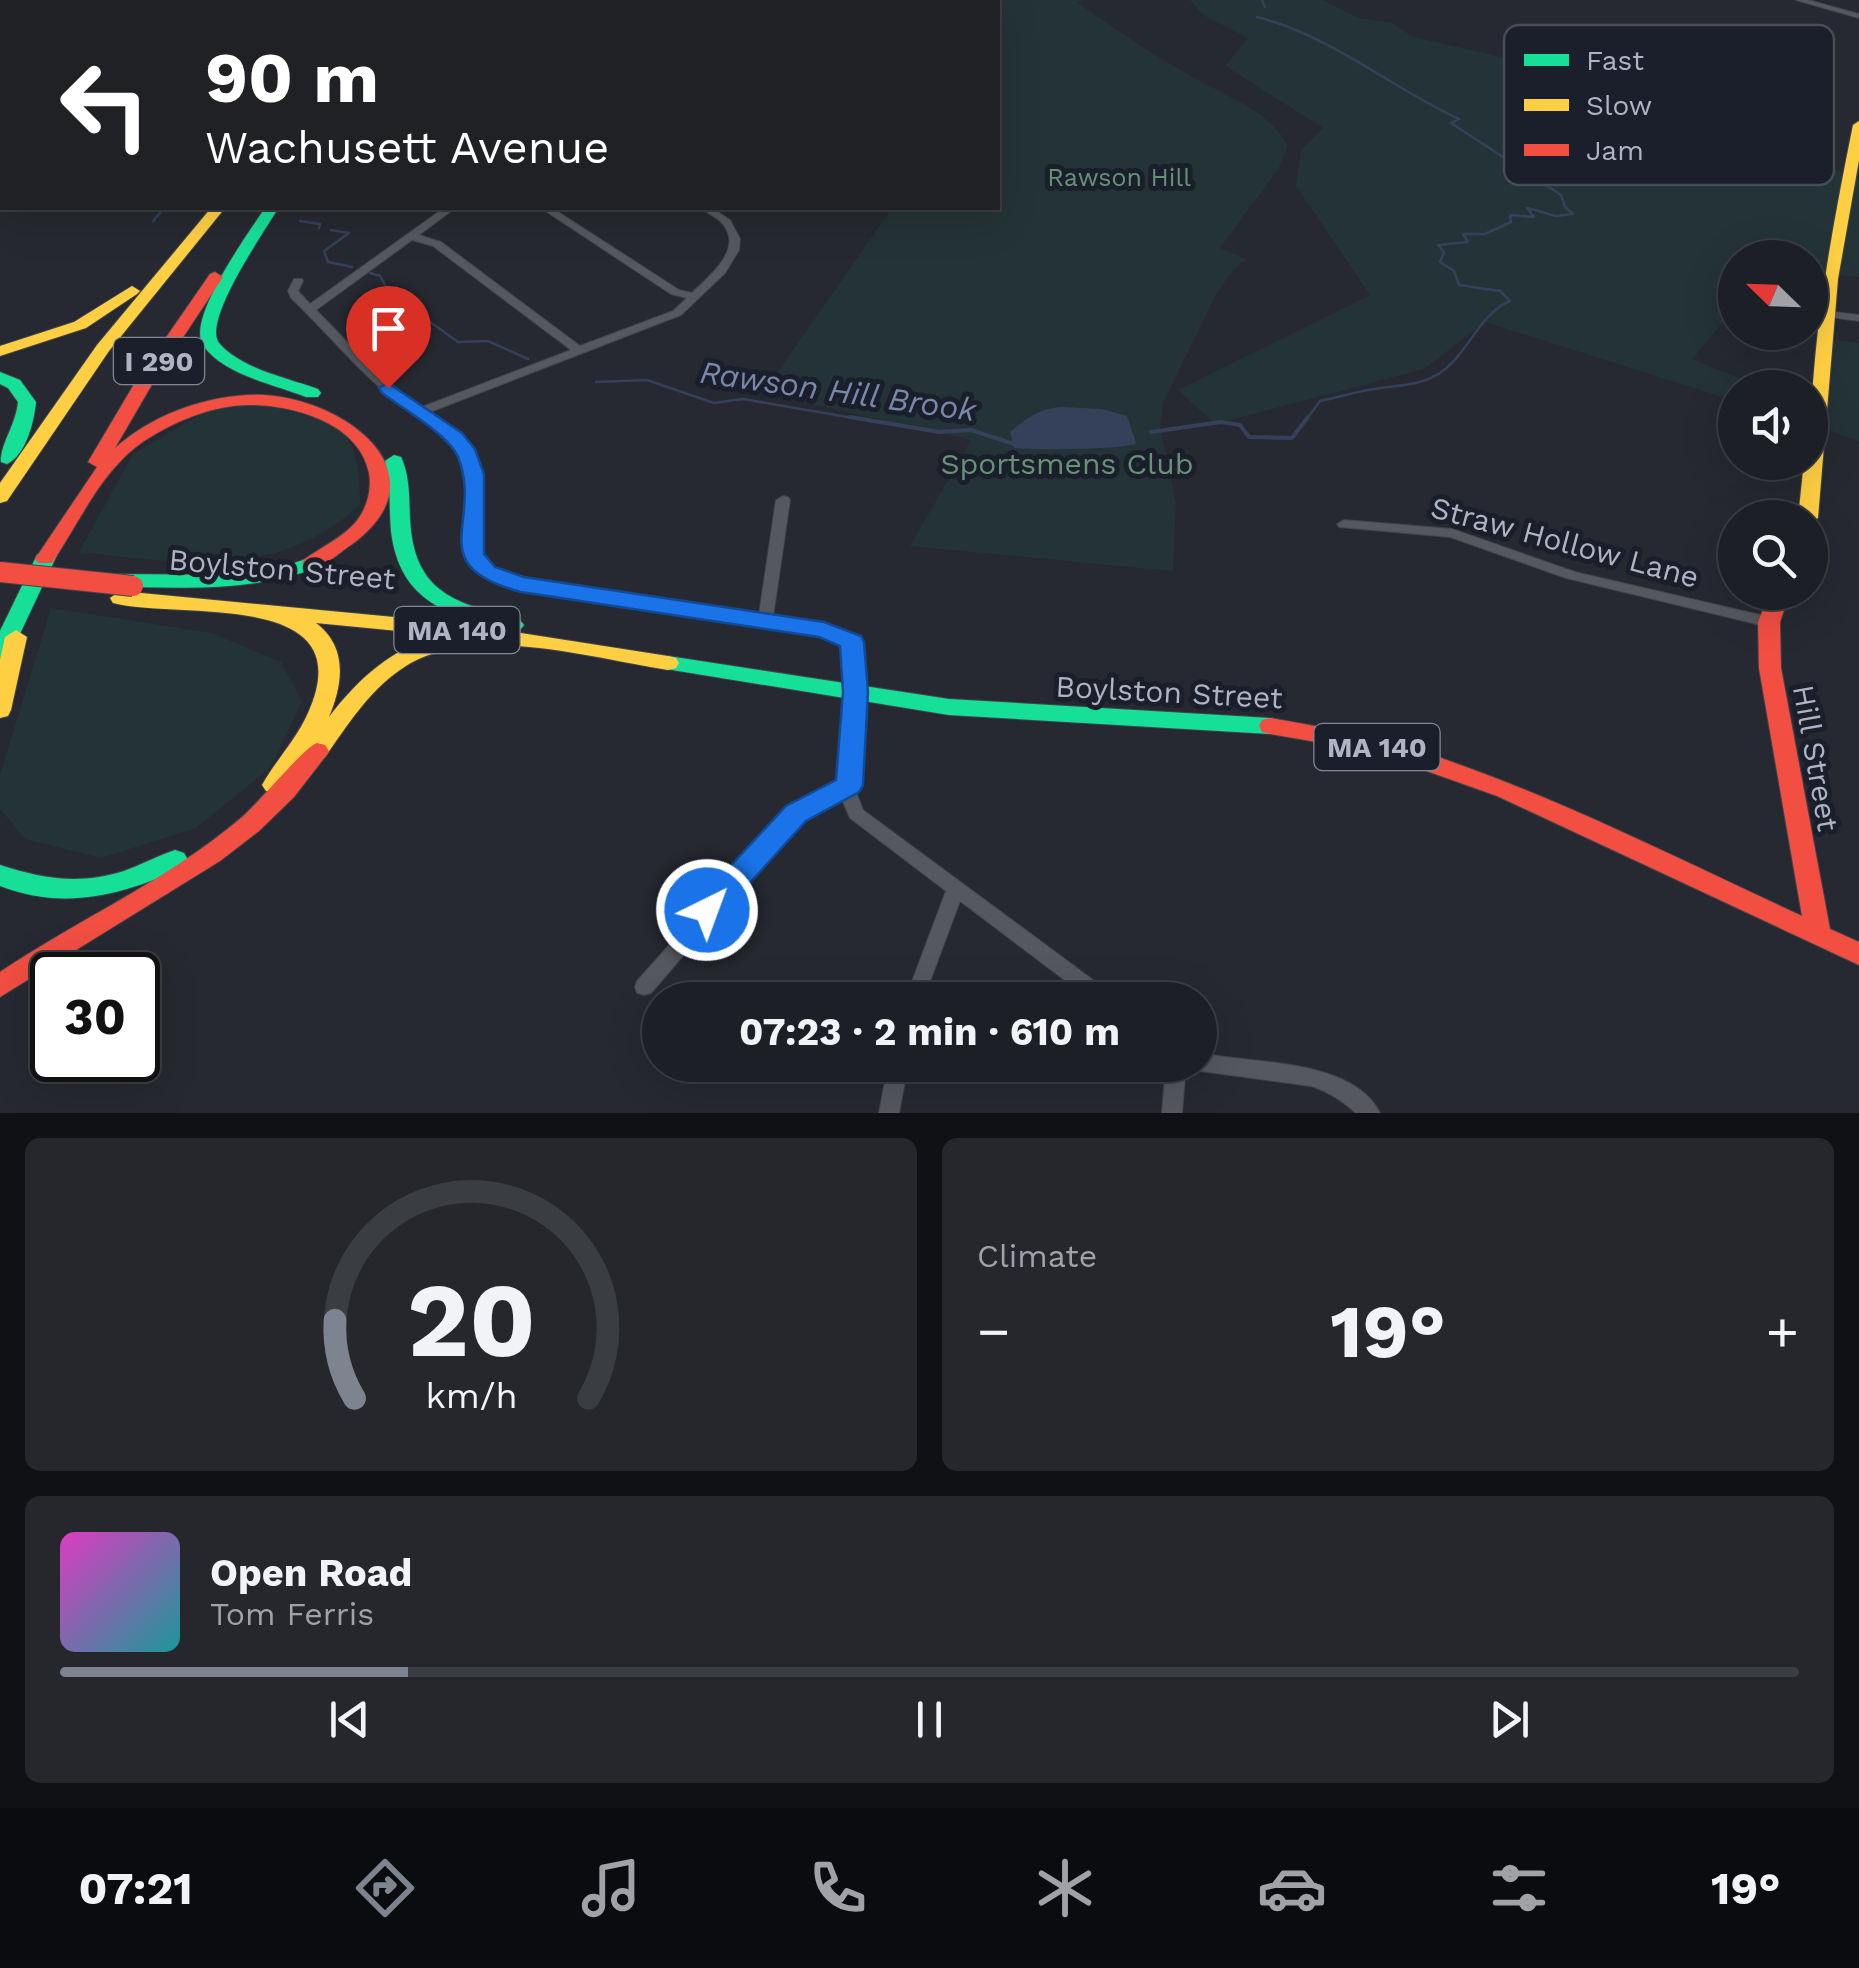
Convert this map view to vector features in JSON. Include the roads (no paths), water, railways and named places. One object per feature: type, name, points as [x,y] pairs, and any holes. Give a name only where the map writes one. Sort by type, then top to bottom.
[{"type":"main road","points":[[1828,303],[1859,125]]},
{"type":"main road","name":"I 290","points":[[0,497],[78,379],[174,256],[216,210]]},
{"type":"main road","points":[[270,210],[210,314],[206,335],[211,347],[231,362],[314,394],[361,419],[380,438],[396,464],[401,553],[414,582],[440,602],[508,631]]},
{"type":"main road","name":"I 290","points":[[0,652],[110,439],[219,272],[270,210]]},
{"type":"main road","points":[[0,351],[92,319],[125,298],[142,279],[174,256]]},
{"type":"main road","points":[[1810,500],[1823,350]]},
{"type":"main road","points":[[0,377],[21,388],[28,406],[24,428],[0,472]]},
{"type":"main road","points":[[45,559],[122,450],[164,422],[192,410],[248,398],[307,404],[346,424],[373,453],[383,485],[374,508],[350,539],[318,560],[255,579],[130,588]]},
{"type":"main road","name":"Boylston Street","points":[[0,572],[78,580],[258,610],[508,631],[677,653],[792,681],[979,710],[1252,723],[1373,746],[1527,799],[1859,954]]},
{"type":"main road","name":"Boylston Street","points":[[0,586],[130,588],[408,611],[508,631]]},
{"type":"main road","points":[[0,710],[24,602]]},
{"type":"main road","points":[[0,875],[22,886],[63,892],[133,880],[196,848],[262,798],[306,737],[334,667],[329,648],[317,634],[258,610]]},
{"type":"main road","name":"Hill Street","points":[[1773,610],[1769,622],[1774,697],[1818,934]]},
{"type":"main road","points":[[0,986],[59,945],[192,868],[265,815],[290,790],[367,684],[388,665],[426,645],[462,635],[508,631]]},
{"type":"street","points":[[1802,0],[1859,16]]},
{"type":"street","points":[[1818,4],[1846,0]]},
{"type":"street","points":[[310,309],[447,210]]},
{"type":"street","points":[[549,210],[675,292],[696,297]]},
{"type":"street","points":[[419,412],[577,349],[660,322],[696,297],[721,271],[735,248],[728,224],[709,210]]},
{"type":"street","points":[[410,236],[437,244],[577,349]]},
{"type":"street","points":[[298,281],[294,294],[388,388],[454,438],[470,458],[473,555],[486,572],[521,584],[766,620],[846,636],[855,650],[849,801],[859,818],[1080,982]]},
{"type":"street","points":[[1828,314],[1859,318]]},
{"type":"street","points":[[766,620],[783,500]]},
{"type":"street","name":"Straw Hollow Lane","points":[[1344,524],[1452,533],[1571,575],[1769,622]]},
{"type":"street","points":[[648,982],[796,814],[849,785]]},
{"type":"street","points":[[921,982],[955,890]]},
{"type":"street","points":[[1217,1066],[1307,1074],[1352,1095],[1370,1113]]},
{"type":"street","points":[[889,1113],[895,1082]]},
{"type":"street","points":[[1172,1113],[1175,1082]]},
{"type":"water","points":[[1063,407],[1102,409],[1127,416],[1136,443],[1098,448],[1014,448],[1010,432],[1035,414]]},
{"type":"waterway","name":"Rawson Hill Brook","points":[[1262,0],[1265,7]]},
{"type":"waterway","name":"Rawson Hill Brook","points":[[1257,17],[1337,50],[1459,119],[1451,123],[1504,158]]},
{"type":"waterway","name":"Rawson Hill Brook","points":[[1306,420],[1320,401],[1419,382],[1450,365],[1490,315],[1510,301],[1500,291],[1459,285],[1454,271],[1440,262],[1444,252],[1438,245],[1468,242],[1463,234],[1485,234],[1511,222],[1510,215],[1534,217],[1527,208],[1556,216],[1573,214],[1565,207],[1561,195],[1546,185]]},
{"type":"waterway","name":"Rawson Hill Brook","points":[[153,221],[162,210]]},
{"type":"waterway","name":"Rawson Hill Brook","points":[[300,221],[320,224],[319,228]]},
{"type":"waterway","name":"Rawson Hill Brook","points":[[331,230],[349,233],[324,251],[328,262],[352,267]]},
{"type":"waterway","name":"Rawson Hill Brook","points":[[370,273],[380,276],[389,292],[458,342],[488,341],[528,359]]},
{"type":"waterway","name":"Rawson Hill Brook","points":[[596,382],[647,380],[714,403],[743,399],[865,420]]},
{"type":"waterway","name":"Rawson Hill Brook","points":[[850,417],[939,432],[971,430],[1017,445]]},
{"type":"waterway","name":"Rawson Hill Brook","points":[[1151,432],[1221,422],[1240,425],[1249,437],[1292,438],[1308,417]]},
{"type":"park label","name":"Rawson Hill","points":[[1119,177]]},
{"type":"park label","name":"Sportsmens Club","points":[[1067,463]]}]
